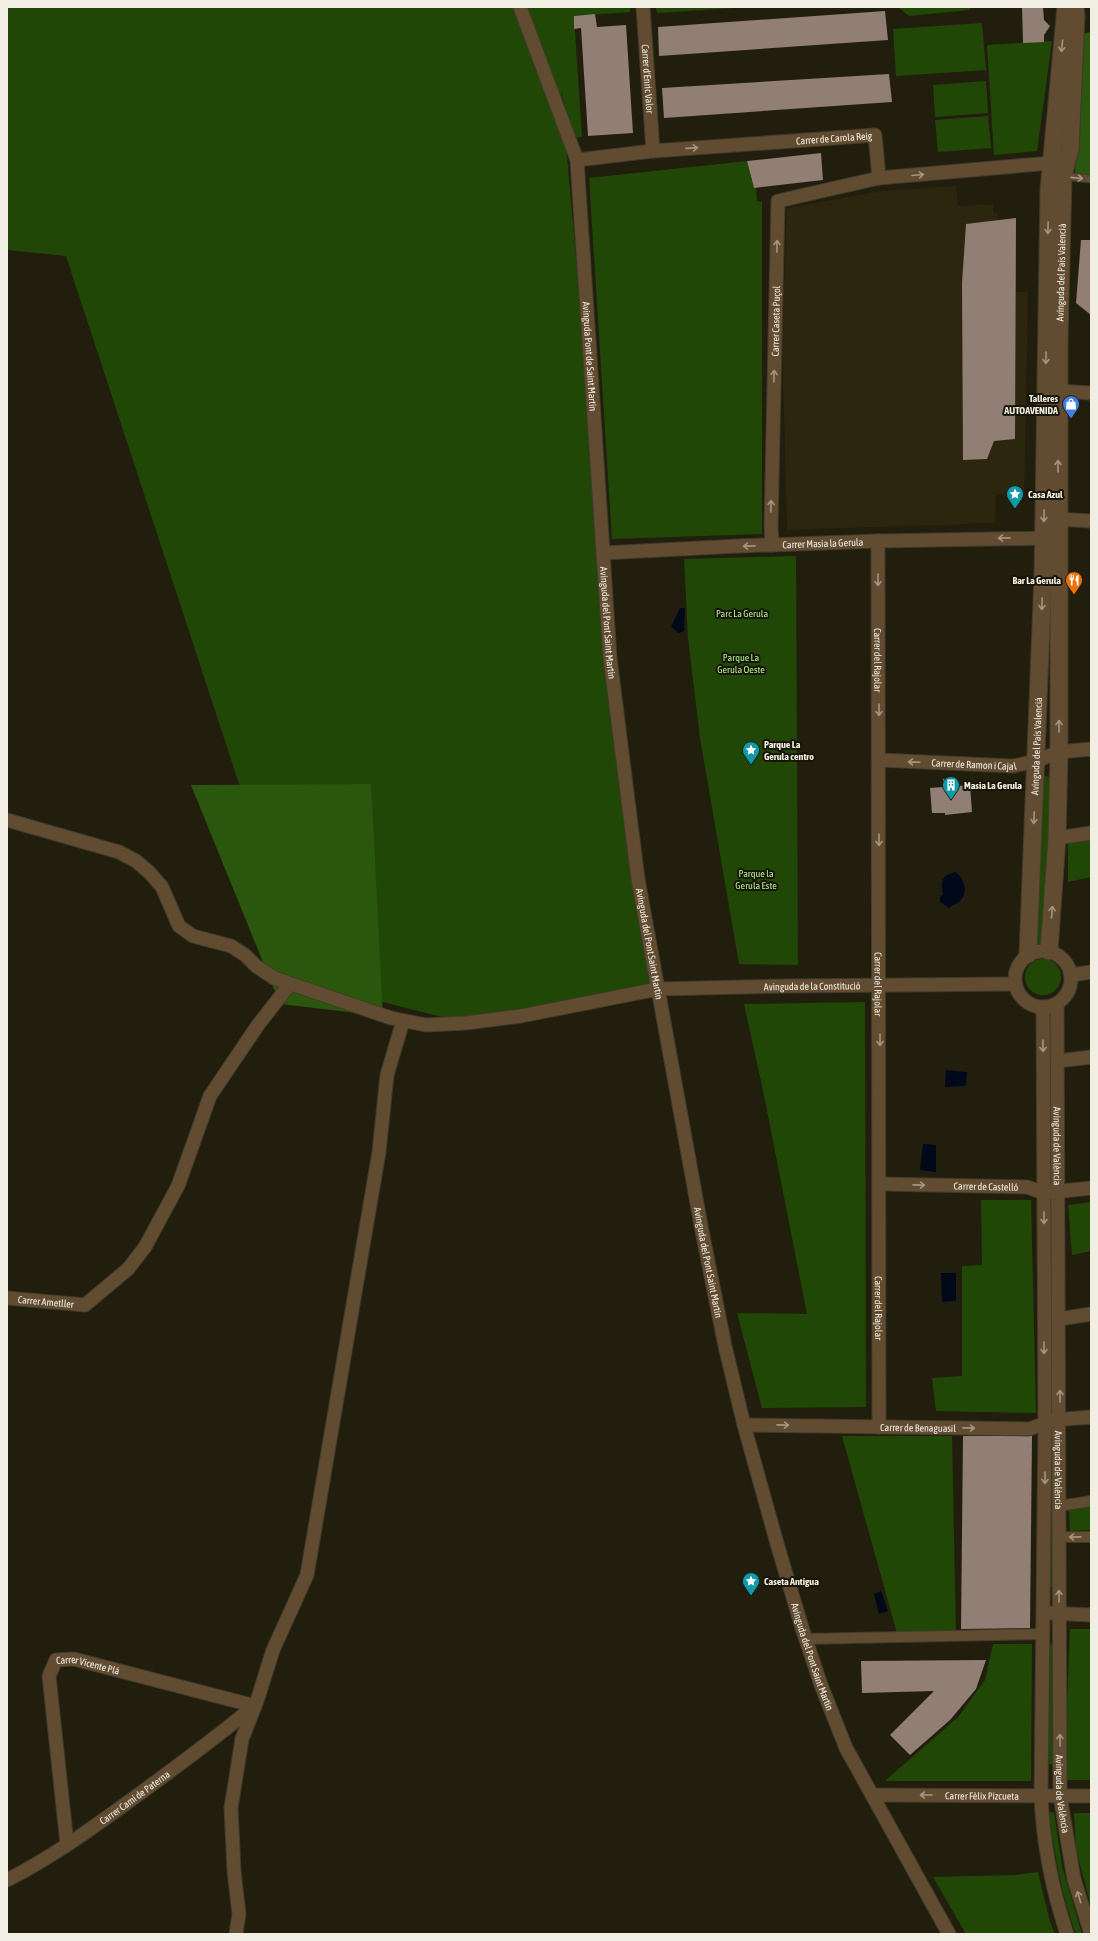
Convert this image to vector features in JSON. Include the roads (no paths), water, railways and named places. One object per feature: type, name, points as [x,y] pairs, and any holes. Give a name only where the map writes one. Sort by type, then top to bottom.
[{"type":"street","name":"Avinguda Pont de Saint Martin","points":[[520,7],[577,160],[603,553]]},
{"type":"street","name":"Carrer d'Enric Valor","points":[[643,7],[653,150]]},
{"type":"street","name":"Avinguda del País Valencià","points":[[1049,951],[1057,838],[1059,752],[1051,538],[1049,189],[1066,7]]},
{"type":"street","name":"Avinguda del País Valencià","points":[[1028,954],[1036,761],[1051,538],[1058,519],[1063,176],[1070,149],[1073,100],[1075,7]]},
{"type":"street","points":[[879,178],[1051,163],[1063,144],[1065,112],[1073,100]]},
{"type":"street","name":"Carrer de Carola Reig","points":[[577,160],[653,150],[875,135],[879,178]]},
{"type":"street","name":"Carrer Caseta Puçol","points":[[772,545],[771,527],[778,201],[879,178]]},
{"type":"street","points":[[1059,391],[1091,393]]},
{"type":"street","points":[[1058,519],[1091,521]]},
{"type":"street","name":"Carrer Masia la Gerula","points":[[603,553],[878,541],[1051,538]]},
{"type":"street","name":"Carrer del Rajolar","points":[[878,541],[880,985],[879,1427]]},
{"type":"street","name":"Avinguda del Pont Saint Martin","points":[[603,553],[610,658],[638,879],[703,1238],[725,1346],[744,1425],[805,1639],[821,1685],[846,1748],[949,1934]]},
{"type":"street","name":"Carrer de Ramon i Cajal","points":[[879,760],[1014,766],[1036,761],[1059,752],[1091,749]]},
{"type":"street","name":"Avinguda de la Constitució","points":[[7,820],[119,852],[136,861],[150,873],[162,887],[179,926],[193,936],[231,946],[274,978],[383,1016],[426,1025],[466,1023],[583,1005],[658,989],[1015,984]]},
{"type":"street","points":[[1057,838],[1091,833]]},
{"type":"street","points":[[1042,950],[1049,951],[1064,960],[1071,975],[1068,991],[1057,1003],[1042,1007],[1028,1003],[1017,991],[1015,984],[1017,967],[1028,954],[1042,950]]},
{"type":"street","points":[[1071,975],[1091,972]]},
{"type":"street","name":"Carrer Ametller","points":[[7,1298],[85,1305],[128,1270],[145,1247],[178,1186],[210,1096],[258,1025],[290,984]]},
{"type":"street","name":"Avinguda de València","points":[[1057,1003],[1060,1420],[1060,1796],[1074,1880],[1091,1934]]},
{"type":"street","name":"Avinguda de València","points":[[1042,1007],[1045,1423],[1044,1634],[1041,1796],[1042,1828],[1047,1858],[1055,1898],[1068,1934]]},
{"type":"street","points":[[236,1934],[239,1914],[234,1870],[231,1808],[242,1739],[255,1706],[272,1650],[307,1575],[380,1152],[387,1075],[403,1020]]},
{"type":"street","points":[[1058,1061],[1091,1057]]},
{"type":"street","name":"Carrer de Castelló","points":[[880,1184],[1027,1187],[1044,1193],[1059,1193],[1091,1188]]},
{"type":"street","points":[[1059,1319],[1091,1314]]},
{"type":"street","name":"Carrer de Benaguasil","points":[[744,1425],[1030,1429],[1045,1423],[1060,1420],[1091,1417]]},
{"type":"street","points":[[1059,1506],[1091,1501]]},
{"type":"street","points":[[1059,1537],[1091,1537]]},
{"type":"street","points":[[1044,1612],[1059,1615],[1091,1615]]},
{"type":"street","points":[[805,1639],[1044,1634]]},
{"type":"street","name":"Carrer Vicente Plá","points":[[67,1844],[49,1676],[56,1660],[74,1659],[255,1706]]},
{"type":"street","name":"Carrer Camí de Paterna","points":[[7,1880],[35,1866],[113,1813],[220,1734],[255,1706]]},
{"type":"street","name":"Carrer Fèlix Pizcueta","points":[[873,1795],[1091,1796]]},
{"type":"lane","points":[[1063,176],[1091,179]]},
{"type":"water","points":[[680,608],[685,608],[684,631],[679,633],[671,627]]},
{"type":"water","points":[[956,872],[963,882],[965,890],[960,901],[949,908],[940,902],[940,897],[943,894],[942,883],[947,875]]},
{"type":"water","points":[[946,1070],[967,1072],[966,1086],[945,1087]]},
{"type":"water","points":[[923,1144],[936,1145],[936,1172],[920,1170]]},
{"type":"water","points":[[941,1273],[956,1273],[956,1301],[942,1302]]},
{"type":"water","points":[[881,1591],[888,1611],[879,1614],[874,1594]]},
{"type":"place","name":"Talleres AUTOAVENIDA","points":[[1071,419]]},
{"type":"place","name":"Casa Azul","points":[[1015,509]]},
{"type":"place","name":"Bar La Gerula","points":[[1074,595]]},
{"type":"place","name":"Parque La Gerula centro","points":[[751,765]]},
{"type":"place","name":"Masia La Gerula","points":[[951,800]]},
{"type":"place","name":"Caseta Antigua","points":[[751,1596]]},
{"type":"park label","name":"Parc La Gerula","points":[[742,613]]},
{"type":"park label","name":"Parque La Gerula Oeste","points":[[741,662]]},
{"type":"park label","name":"Parque la Gerula Este","points":[[756,878]]}]
